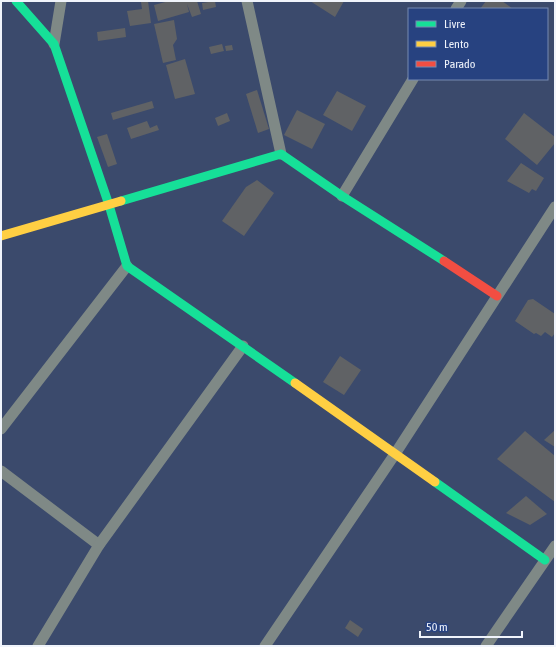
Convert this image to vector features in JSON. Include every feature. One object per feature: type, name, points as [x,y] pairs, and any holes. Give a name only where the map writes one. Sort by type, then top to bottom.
[{"type":"street","points":[[16,1],[54,44],[109,204],[127,266],[243,346],[545,560]]},
{"type":"street","points":[[54,44],[61,1]]},
{"type":"street","points":[[247,1],[281,154],[342,196],[497,296]]},
{"type":"street","points":[[342,196],[412,80]]},
{"type":"street","points":[[1,236],[281,154]]},
{"type":"street","points":[[265,646],[395,454],[555,207]]},
{"type":"street","points":[[1,429],[127,266]]},
{"type":"street","points":[[38,646],[99,545],[243,346]]},
{"type":"street","points":[[1,471],[99,545]]},
{"type":"street","points":[[486,646],[555,546]]},
{"type":"building","points":[[148,1],[151,23],[130,26],[127,11],[142,9],[141,2]]},
{"type":"building","points":[[169,1],[197,1],[201,14],[192,17],[187,4],[189,12],[158,21],[154,5]]},
{"type":"building","points":[[215,1],[216,7],[203,10],[202,3]]},
{"type":"building","points":[[310,1],[344,1],[335,17]]},
{"type":"building","points":[[486,1],[502,1],[512,8],[481,8]]},
{"type":"building","points":[[174,20],[177,39],[173,45],[176,60],[163,63],[154,24]]},
{"type":"building","points":[[125,28],[126,37],[98,41],[97,32]]},
{"type":"building","points":[[222,44],[224,51],[211,54],[209,47]]},
{"type":"building","points":[[232,45],[233,50],[226,51],[225,46]]},
{"type":"building","points":[[185,59],[195,94],[175,99],[166,65]]},
{"type":"building","points":[[257,90],[269,129],[258,133],[246,94]]},
{"type":"building","points":[[337,91],[366,106],[352,131],[323,115]]},
{"type":"building","points":[[152,101],[154,108],[113,120],[111,113]]},
{"type":"building","points":[[297,110],[325,124],[312,149],[284,135]]},
{"type":"building","points":[[227,113],[230,121],[218,126],[215,118]]},
{"type":"building","points":[[524,113],[555,137],[555,143],[537,165],[505,139]]},
{"type":"building","points":[[147,121],[150,128],[157,125],[159,130],[131,139],[127,128]]},
{"type":"building","points":[[107,134],[117,164],[108,167],[97,137]]},
{"type":"building","points":[[521,163],[544,178],[536,191],[532,189],[529,193],[507,181]]},
{"type":"building","points":[[257,180],[274,193],[244,236],[222,221],[246,187]]},
{"type":"building","points":[[533,299],[555,314],[555,333],[552,337],[545,332],[541,336],[536,333],[534,334],[515,321],[528,300]]},
{"type":"building","points":[[340,356],[361,370],[344,395],[323,382]]},
{"type":"building","points":[[555,430],[555,447],[544,440]]},
{"type":"building","points":[[525,431],[555,456],[555,502],[497,459]]},
{"type":"building","points":[[526,496],[547,514],[530,525],[506,513]]},
{"type":"building","points":[[350,620],[363,629],[358,637],[345,628]]},
{"type":"traffic: fast","points":[[16,1],[54,44],[109,205],[127,266],[295,383]]},
{"type":"traffic: fast","points":[[121,201],[281,154],[342,196],[444,261]]},
{"type":"traffic: fast","points":[[435,482],[545,560]]},
{"type":"traffic: slow","points":[[1,236],[121,201]]},
{"type":"traffic: slow","points":[[295,383],[435,482]]},
{"type":"traffic: jam","points":[[444,261],[497,296]]}]
